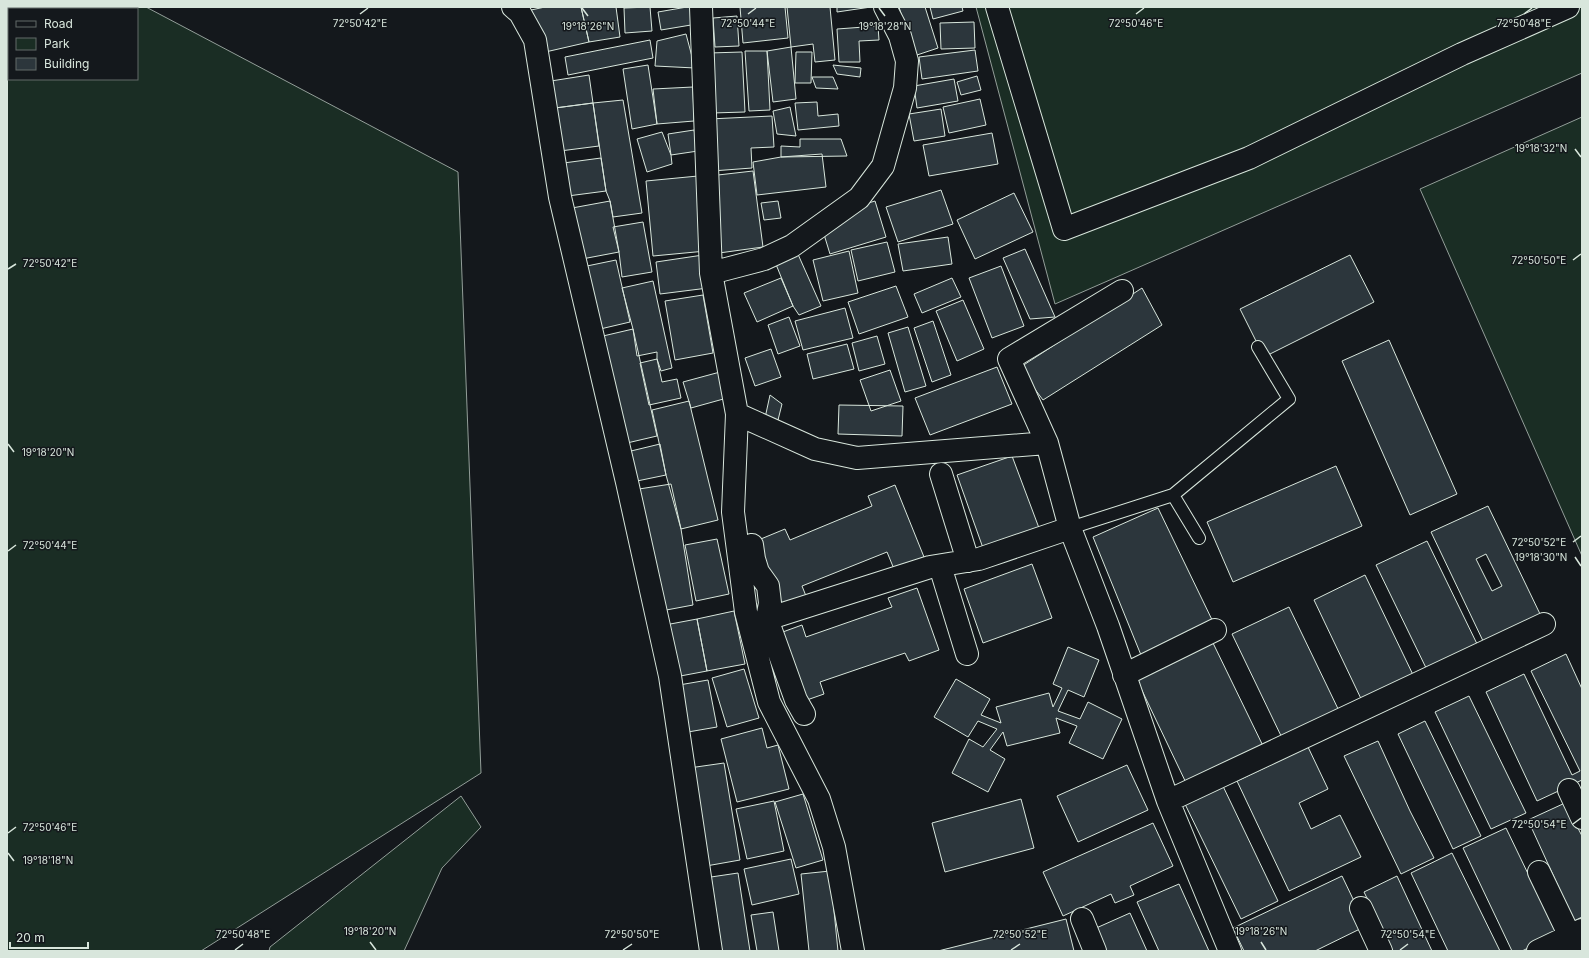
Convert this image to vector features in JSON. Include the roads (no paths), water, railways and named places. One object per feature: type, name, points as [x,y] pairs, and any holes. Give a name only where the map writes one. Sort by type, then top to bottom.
[{"type":"street","points":[[513,7],[520,13],[535,40],[560,198],[627,482],[670,676],[711,951]]},
{"type":"street","points":[[701,7],[711,273],[737,414],[733,512],[746,612],[769,702],[819,800],[834,847],[853,951]]},
{"type":"street","points":[[711,273],[764,259],[792,246],[859,198],[883,166],[905,88],[907,61],[900,36],[885,7]]},
{"type":"street","points":[[997,7],[1064,229],[1249,158],[1462,54],[1568,7]]},
{"type":"street","points":[[1122,291],[1009,359],[1047,443],[1070,528],[1108,626],[1168,801],[1230,951]]},
{"type":"street","points":[[737,414],[815,449],[857,458],[1047,443]]},
{"type":"street","points":[[941,474],[968,561]]},
{"type":"street","points":[[767,619],[930,567],[979,559],[1070,528]]},
{"type":"street","points":[[752,545],[758,572],[768,586],[770,603],[767,619],[796,700],[804,714]]},
{"type":"street","points":[[940,566],[967,654]]},
{"type":"street","points":[[1168,801],[1544,624]]},
{"type":"street","points":[[1124,675],[1216,630]]},
{"type":"street","points":[[1569,790],[1582,818]]},
{"type":"street","points":[[1538,951],[1576,939],[1539,872]]},
{"type":"street","points":[[1361,908],[1381,951]]},
{"type":"street","points":[[1082,919],[1095,951]]},
{"type":"lane","points":[[1070,528],[1173,495],[1289,399],[1258,347]]},
{"type":"lane","points":[[1173,495],[1199,538]]}]
